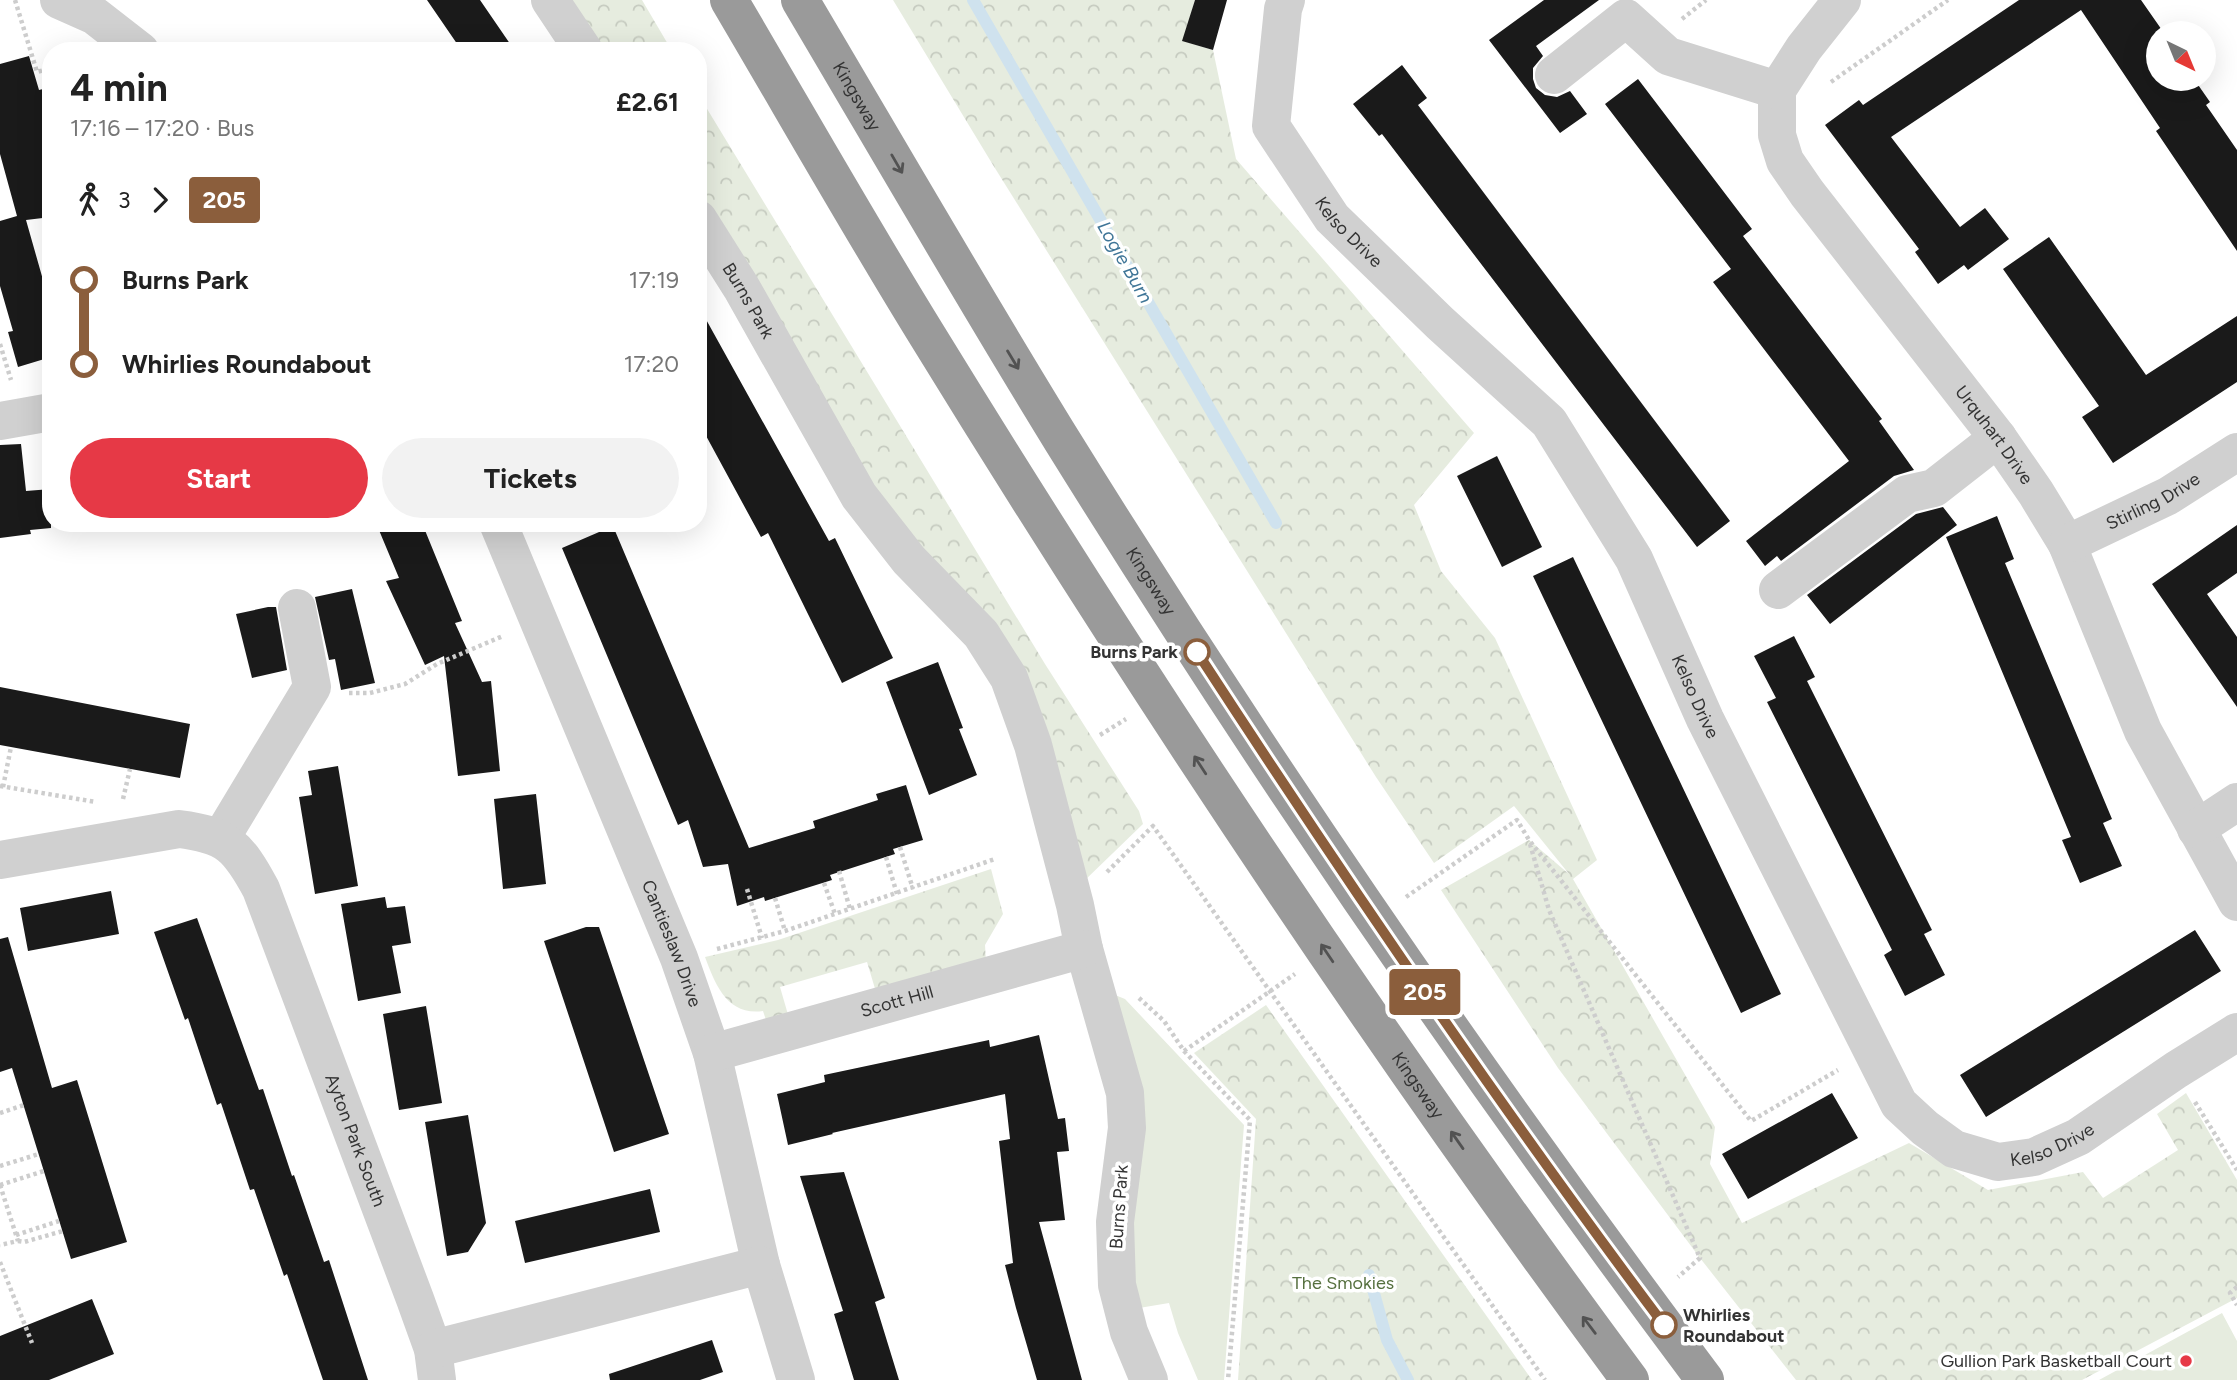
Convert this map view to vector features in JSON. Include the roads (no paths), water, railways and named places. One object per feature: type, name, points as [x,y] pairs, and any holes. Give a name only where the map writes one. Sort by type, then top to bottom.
[{"type":"highway","name":"Kingsway","points":[[729,0],[925,332],[1212,783],[1522,1234],[1630,1380]]},
{"type":"highway","name":"Kingsway","points":[[800,0],[1057,432],[1273,768],[1527,1139],[1705,1380]]},
{"type":"street","points":[[60,0],[95,16],[128,42]]},
{"type":"street","points":[[550,0],[578,42]]},
{"type":"street","name":"Kelso Drive","points":[[1286,0],[1271,126],[1332,218],[1440,323],[1549,422],[1634,559],[1705,719],[1899,1104],[1925,1128],[1954,1149],[1998,1162],[2034,1157],[2078,1137],[2237,1032]]},
{"type":"street","points":[[1554,75],[1626,18],[1668,56],[1777,90],[1804,48],[1842,0]]},
{"type":"street","name":"Urquhart Drive","points":[[1777,90],[1777,135],[1785,161],[1815,204],[1998,438],[2067,544],[2143,731],[2237,902]]},
{"type":"street","name":"Burns Park","points":[[707,233],[741,287],[859,496],[909,560],[981,634],[1009,678],[1033,745],[1084,949],[1125,1093],[1127,1128],[1115,1222],[1117,1285],[1129,1332],[1149,1380]]},
{"type":"street","points":[[0,421],[42,414]]},
{"type":"street","points":[[1778,590],[1907,494],[1934,488],[1998,438]]},
{"type":"street","name":"Stirling Drive","points":[[2067,544],[2168,496],[2237,452]]},
{"type":"street","name":"Cantieslaw Drive","points":[[502,532],[679,958],[712,1053],[761,1265],[796,1380]]},
{"type":"street","points":[[0,859],[126,822],[179,828],[221,838],[312,687],[297,608]]},
{"type":"street","points":[[2196,829],[2237,802]]},
{"type":"street","name":"Ayton Park South","points":[[221,838],[236,850],[248,865],[261,889],[395,1241],[435,1364],[761,1265]]},
{"type":"street","name":"Scott Hill","points":[[712,1053],[1084,949]]},
{"type":"waterway","name":"Logie Burn","points":[[973,0],[1276,523]]},
{"type":"waterway","name":"Logie Burn","points":[[1369,1275],[1387,1340],[1408,1380]]},
{"type":"place","name":"Burns Park","points":[[1197,652]]},
{"type":"place","name":"Whirlies Roundabout","points":[[1664,1325]]},
{"type":"place","name":"Gullion Park Basketball Court","points":[[2186,1361]]},
{"type":"park label","name":"The Smokies","points":[[1343,1283]]}]
